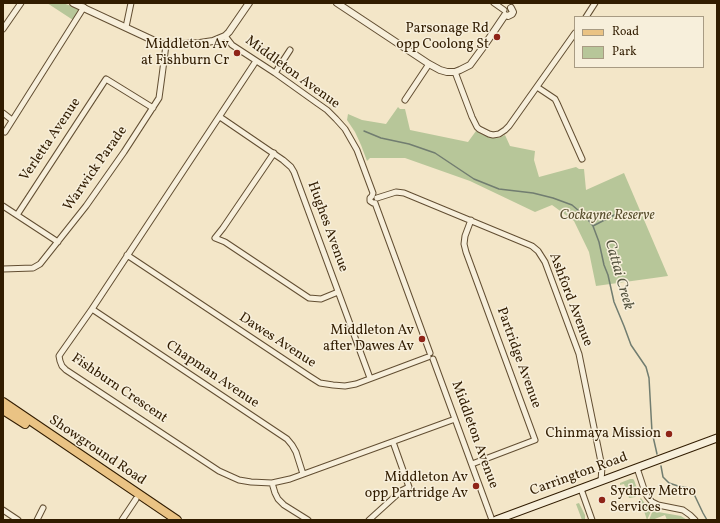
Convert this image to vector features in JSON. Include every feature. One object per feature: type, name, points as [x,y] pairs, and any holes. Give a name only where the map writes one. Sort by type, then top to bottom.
[{"type":"main road","name":"Showground Road","points":[[3,402],[177,520]]},
{"type":"main road","name":"Showground Road","points":[[3,410],[169,520]]},
{"type":"main road","name":"Carrington Road","points":[[496,520],[717,438]]},
{"type":"street","points":[[3,29],[21,3]]},
{"type":"street","points":[[73,3],[166,45],[213,41],[224,36],[229,32],[249,3]]},
{"type":"street","points":[[126,27],[131,3]]},
{"type":"street","points":[[337,3],[429,64],[447,72],[455,72],[473,62],[507,7],[513,6]]},
{"type":"street","points":[[494,3],[505,12]]},
{"type":"street","points":[[587,16],[595,3]]},
{"type":"street","points":[[5,132],[84,8]]},
{"type":"street","points":[[455,72],[477,127],[485,133],[496,135],[509,126],[574,34]]},
{"type":"street","name":"Middleton Avenue","points":[[224,36],[232,45],[327,110],[345,129],[359,155],[492,520]]},
{"type":"street","name":"Warwick Parade","points":[[3,269],[28,269],[40,264],[86,206],[124,152],[159,98],[166,45]]},
{"type":"street","points":[[274,73],[290,50]]},
{"type":"street","name":"Fishburn Crescent","points":[[256,61],[92,309],[59,356],[62,366],[219,471],[240,480],[251,482],[272,482],[290,479],[455,419]]},
{"type":"street","points":[[405,100],[429,64]]},
{"type":"street","name":"Verletta Avenue","points":[[17,215],[106,76],[152,108]]},
{"type":"street","points":[[537,87],[555,99],[582,158]]},
{"type":"street","points":[[3,114],[12,120]]},
{"type":"street","name":"Hughes Avenue","points":[[220,117],[274,153],[288,164],[294,172],[370,378]]},
{"type":"street","points":[[274,153],[215,238],[224,242],[309,298],[321,299],[338,292]]},
{"type":"street","name":"Ashford Avenue","points":[[375,199],[396,192],[404,192],[532,246],[542,256],[578,354],[602,467],[600,482]]},
{"type":"street","points":[[3,206],[58,242]]},
{"type":"street","name":"Partridge Avenue","points":[[471,220],[465,236],[464,244],[466,252],[535,440],[472,464]]},
{"type":"street","name":"Dawes Avenue","points":[[128,255],[320,383],[345,386],[356,384],[431,356]]},
{"type":"street","name":"Chapman Avenue","points":[[92,309],[287,439],[296,452],[303,474]]},
{"type":"street","points":[[369,520],[401,491],[409,487],[393,442]]},
{"type":"street","points":[[637,468],[649,499],[658,505],[683,510],[694,520]]},
{"type":"street","points":[[272,482],[278,499],[284,505],[308,520]]},
{"type":"street","points":[[580,489],[592,520]]},
{"type":"street","points":[[122,520],[136,499]]},
{"type":"street","points":[[37,520],[43,508]]},
{"type":"street","points":[[3,510],[18,520]]},
{"type":"green space","points":[[47,3],[63,3],[79,9],[73,20]]},
{"type":"green space","name":"Cockayne Reserve","points":[[398,107],[400,109],[405,109],[410,130],[468,142],[476,131],[491,137],[499,138],[505,135],[510,146],[535,151],[534,160],[539,177],[576,167],[579,169],[584,169],[586,190],[624,173],[668,276],[596,286],[589,252],[574,221],[552,205],[535,212],[470,181],[405,158],[370,158],[367,161],[355,132],[347,120],[348,114],[362,120],[386,124]]},
{"type":"green space","points":[[630,479],[634,480],[639,494],[635,497],[629,498],[624,484],[620,485],[620,483]]},
{"type":"green space","points":[[641,498],[646,505],[652,509],[647,520],[640,499]]},
{"type":"green space","points":[[579,503],[585,515],[585,520],[582,520],[576,504]]},
{"type":"green space","points":[[653,510],[681,516],[687,520],[667,520],[665,515],[649,520]]},
{"type":"waterway","name":"Cattai Creek","points":[[364,131],[381,138],[409,144],[435,153],[474,179],[499,189],[533,193],[553,198],[572,205],[585,216],[593,226],[599,242],[614,302],[631,345],[646,367],[649,378],[652,432],[657,454]]},
{"type":"waterway","points":[[593,226],[618,213]]},
{"type":"waterway","name":"Cattai Creek","points":[[661,466],[663,477],[669,483],[689,488],[693,492],[707,520]]},
{"type":"place","name":"Parsonage Rd opp Coolong St","points":[[497,37]]},
{"type":"place","name":"Middleton Av at Fishburn Cr","points":[[237,53]]},
{"type":"place","name":"Middleton Av after Dawes Av","points":[[422,339]]},
{"type":"place","name":"Chinmaya Mission","points":[[669,434]]},
{"type":"place","name":"Middleton Av opp Partridge Av","points":[[476,486]]},
{"type":"place","name":"Sydney Metro Services","points":[[602,500]]}]
